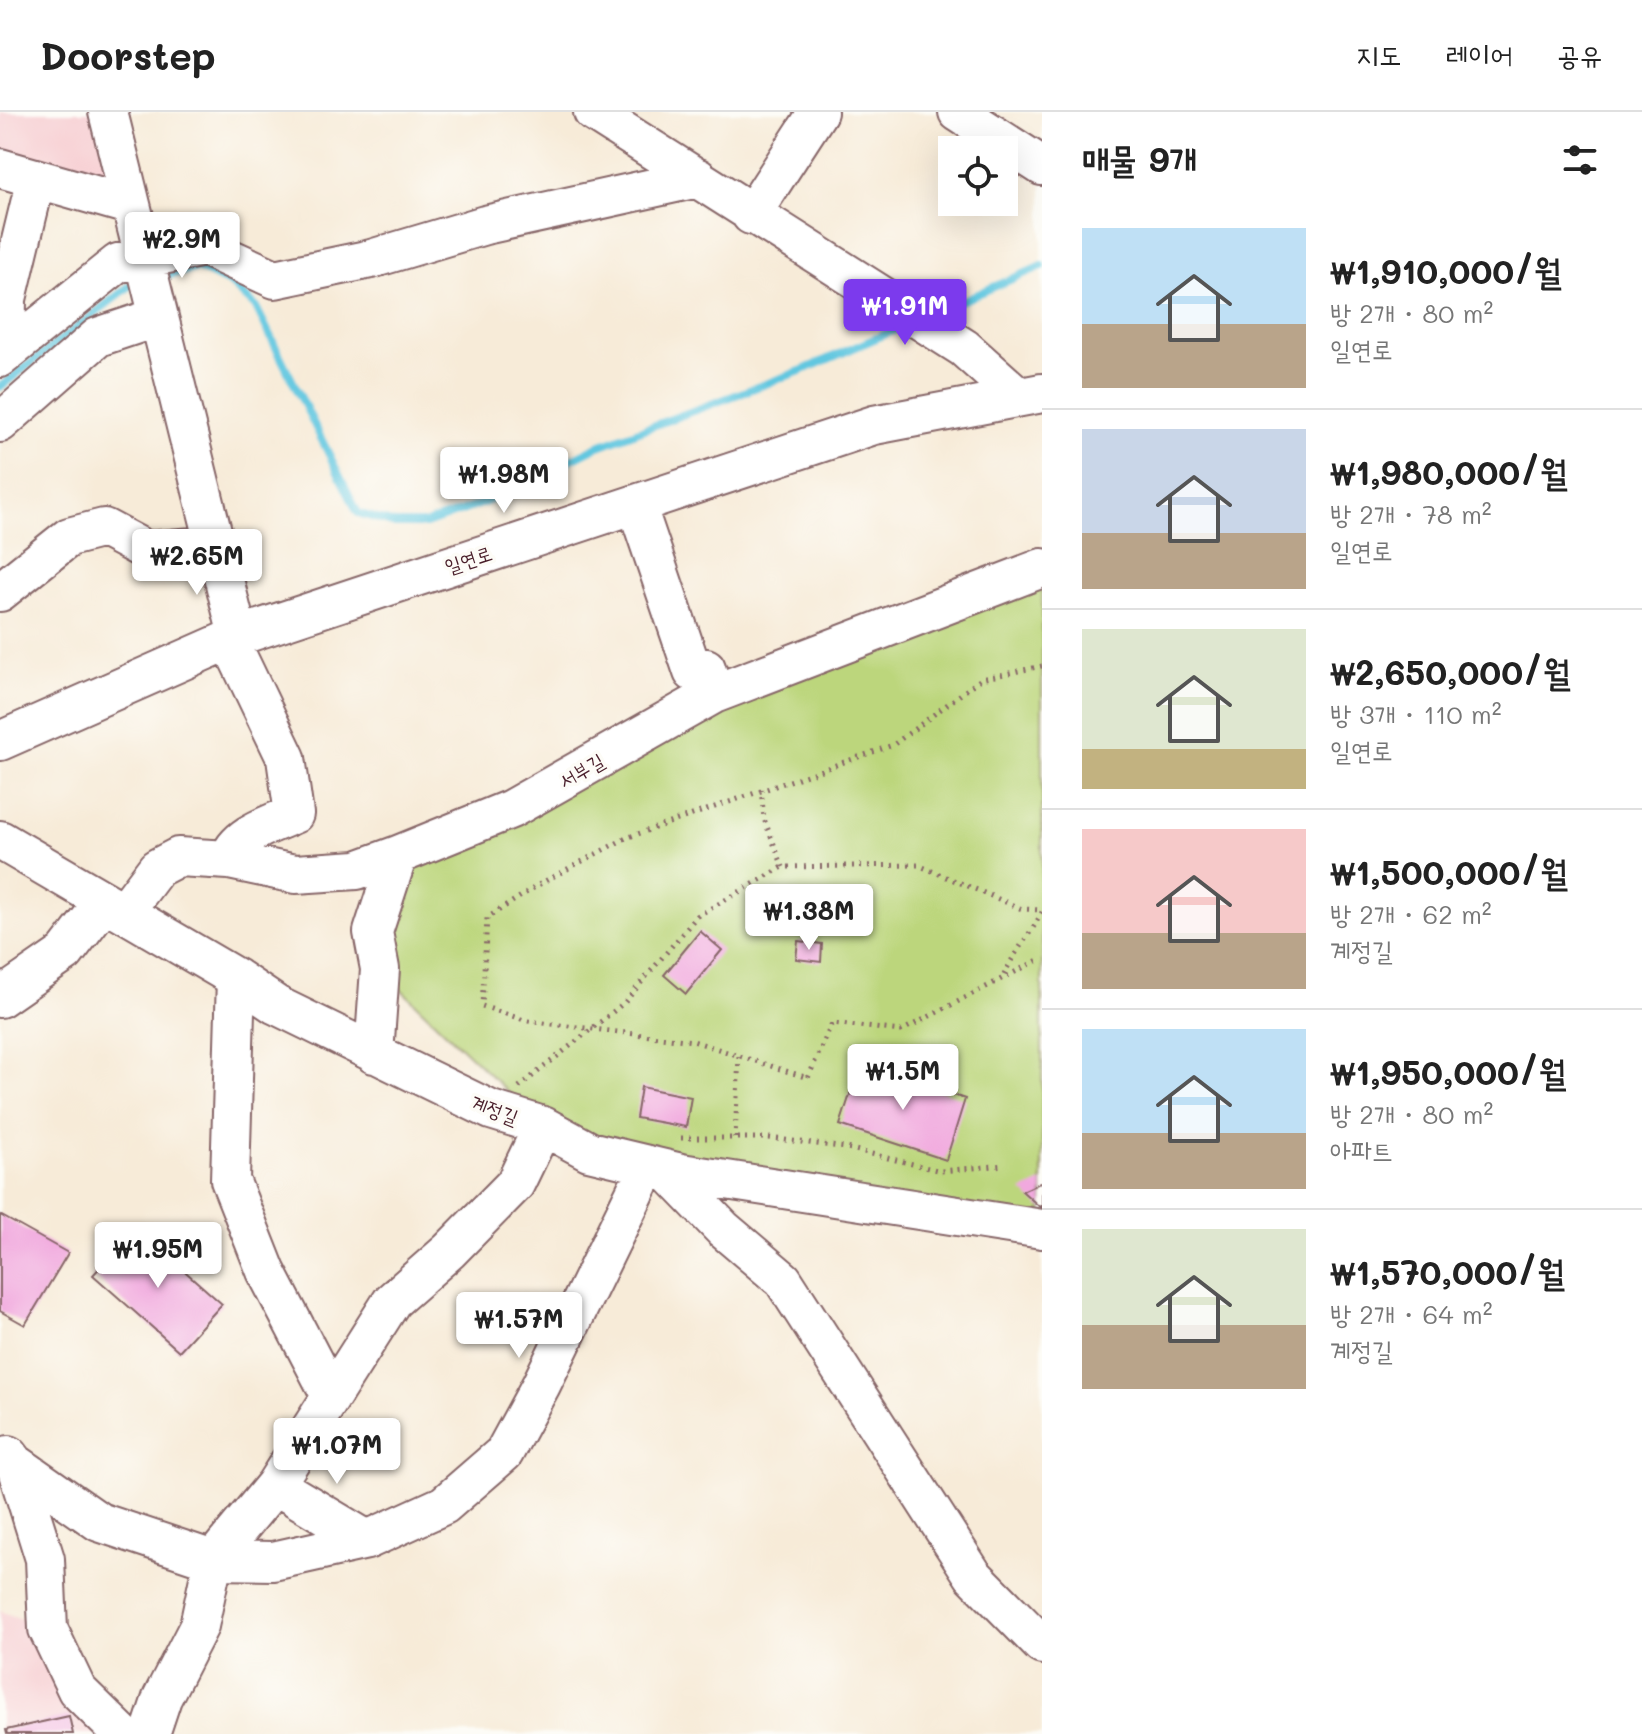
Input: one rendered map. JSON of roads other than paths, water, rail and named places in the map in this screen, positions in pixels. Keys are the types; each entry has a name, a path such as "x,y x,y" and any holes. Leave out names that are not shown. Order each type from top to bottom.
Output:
{"street":[{"path":"108,112 217,545 234,638 286,758 294,814 250,834 231,851 229,860"},
{"path":"593,112 964,348 1031,395"},
{"path":"751,215 818,112"},
{"path":"958,112 1042,166"},
{"path":"3,356 118,263 145,256 205,247 275,279 371,259 485,225 698,178"},
{"path":"3,356 16,179 129,205"},
{"path":"0,423 98,337 158,317"},
{"name":"일연로","path":"0,741 234,638 874,425 1031,395"},
{"path":"636,504 693,672 706,668 714,694"},
{"path":"0,592 69,537 104,528 147,551 217,545"},
{"name":"서부길","path":"0,998 65,953 157,868 178,857 229,860 295,874 357,870 511,809 714,694 1042,568"},
{"name":"계정길","path":"0,840 236,978 276,1005 491,1110 543,1126 589,1151 663,1158 1042,1229"},
{"path":"374,1054 380,969 373,932 398,855"},
{"path":"236,978 230,1180 266,1271 330,1394"},
{"path":"150,1734 162,1698 199,1626 213,1560 275,1485 330,1394 392,1301 449,1251 515,1184 543,1126"},
{"path":"7,1453 99,1522 213,1560 273,1561 367,1540 444,1505 504,1453 663,1158 723,1229 783,1280 973,1575 1042,1645"},
{"path":"7,1453 45,1559 48,1629 77,1690 122,1734"},
{"path":"275,1485 367,1540"}],"waterway":[{"path":"931,314 1042,266"},
{"path":"161,277 197,268 231,284 256,307 358,513 395,524 426,524 486,502 596,447 803,370 908,324"},
{"path":"0,387 131,285 140,283"}]}
